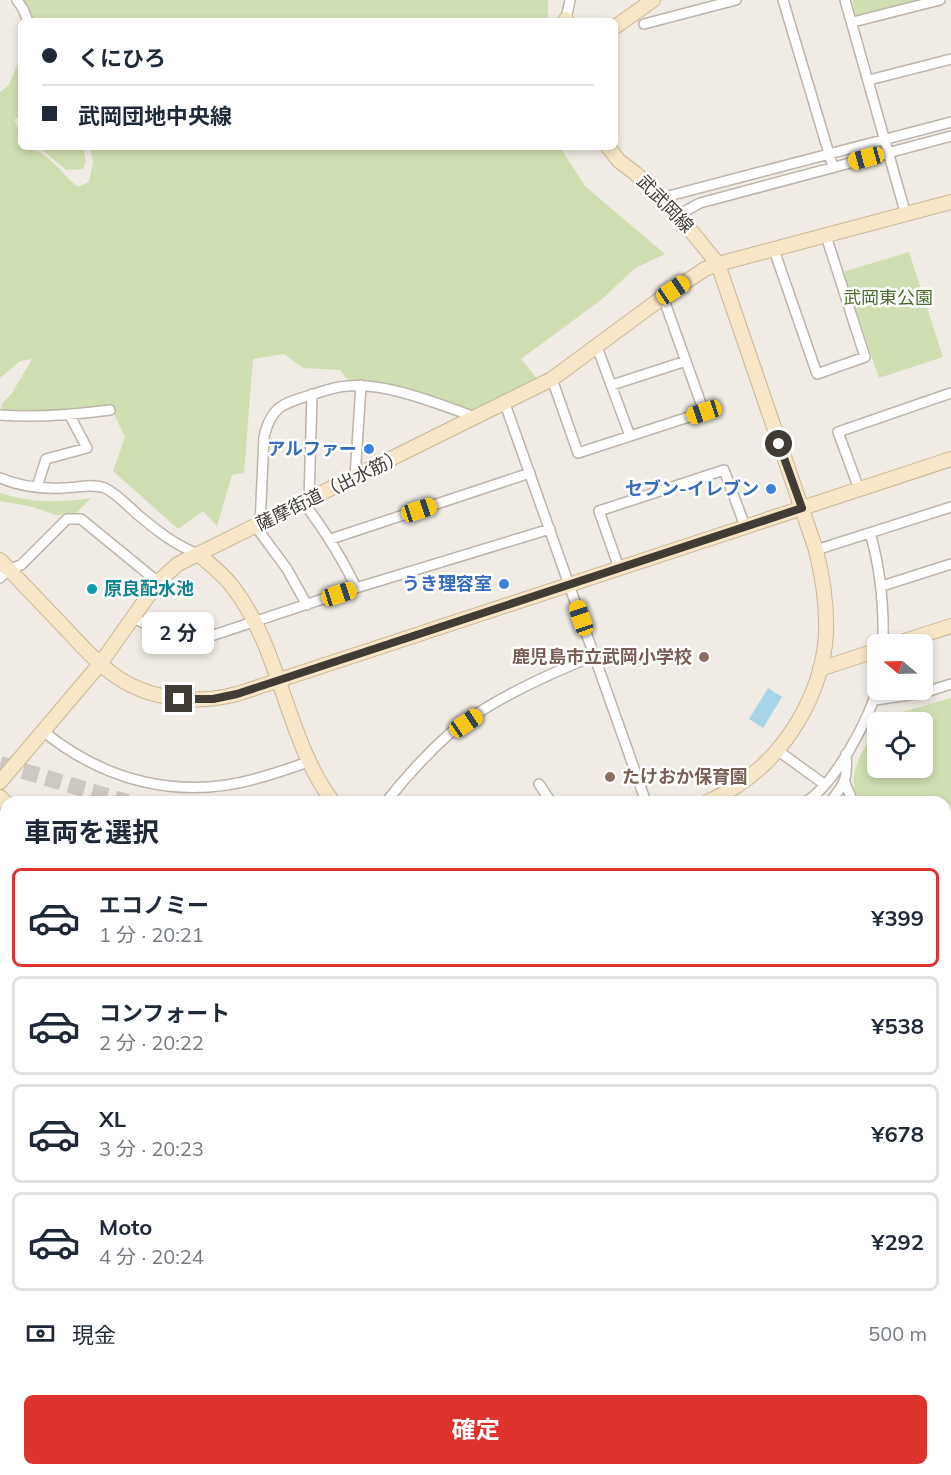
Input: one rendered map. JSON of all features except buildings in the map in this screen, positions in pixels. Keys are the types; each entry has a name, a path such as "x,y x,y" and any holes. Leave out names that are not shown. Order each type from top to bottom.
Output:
{"street":[{"path":"17,0 27,18"},
{"path":"566,18 570,0"},
{"path":"618,25 653,0"},
{"path":"644,24 736,0"},
{"path":"783,0 833,167"},
{"path":"846,0 906,214"},
{"path":"853,22 940,0"},
{"path":"869,80 951,59"},
{"path":"661,198 951,122"},
{"path":"678,215 700,203 951,136"},
{"path":"618,146 634,172"},
{"name":"武武岡線","path":"610,150 619,161 634,172 678,215 718,264"},
{"name":"薩摩街道（出水筋）","path":"0,782 100,664 158,582 178,564 552,379 702,271 718,264 951,202"},
{"path":"774,249 817,374 865,357 826,236"},
{"path":"718,264 816,550 824,580 826,612 826,636 820,669 804,710 777,750 736,787 719,796"},
{"path":"552,379 578,453 704,412 663,297"},
{"path":"597,347 630,436"},
{"path":"612,385 686,361"},
{"path":"355,477 362,386"},
{"path":"307,604 258,526 264,436 270,416 277,408 290,400 332,388 378,386 476,418"},
{"path":"859,489 838,432 951,393"},
{"path":"312,394 306,502 331,539 356,588"},
{"path":"505,404 644,796"},
{"path":"0,415 36,418 110,410"},
{"path":"37,487 46,459 87,447 70,416"},
{"path":"3,569 100,664 121,680 144,691 179,699 225,697 951,459"},
{"path":"619,568 599,511 724,470 745,526"},
{"path":"331,539 530,473"},
{"path":"0,478 37,487 103,488 120,498 156,530 181,548 198,554 230,583 255,622 279,679 308,762 328,796"},
{"path":"816,550 951,507"},
{"path":"3,569 21,565 67,519 81,519 158,582"},
{"path":"133,618 163,632 197,637 214,635 356,588 550,529"},
{"path":"870,533 882,586 883,634"},
{"path":"882,586 951,564"},
{"path":"926,634 951,626"},
{"path":"820,669 867,654"},
{"path":"391,796 450,734 522,689 594,656"},
{"path":"933,690 951,684"},
{"path":"814,796 846,754 864,725 875,700"},
{"path":"43,731 92,765 127,777 170,787 195,788 254,780 308,762"},
{"path":"777,750 824,784"},
{"path":"835,796 845,783 846,754"},
{"path":"845,783 850,796"},
{"path":"538,784 547,796"}],"green space":[{"path":"19,0 548,0 548,18 24,18 18,6"},
{"path":"852,0 925,0 856,16"},
{"path":"18,62 18,117 14,120 18,128 18,150 38,151 78,187 89,182 93,162 91,150 562,150 585,186 665,254 634,269 601,300 521,359 539,381 476,415 350,382 340,370 303,368 284,354 253,359 244,473 232,475 217,526 203,511 178,529 113,471 125,437 111,408 5,416 1,405 12,393 32,359 20,361 0,378 0,92 9,85"},
{"path":"43,150 84,150 86,161 83,169 66,170"},
{"name":"武岡東公園","path":"909,252 943,357 879,378 843,272"},
{"path":"0,493 23,499 45,501 91,498 75,514 56,515 29,506 0,501"},
{"path":"951,698 951,796 857,796 855,772 867,744 867,778 933,778 933,712 902,712"}],"water":[{"path":"768,688 782,697 763,728 749,719"}],"tunnel":[{"path":"0,764 107,796"}],"place":[{"name":"アルファー","path":"369,449"},
{"name":"セブン-イレブン","path":"771,489"},
{"name":"うき理容室","path":"504,584"},
{"name":"原良配水池","path":"92,589"},
{"name":"鹿児島市立武岡小学校","path":"704,657"},
{"name":"たけおか保育園","path":"610,777"}],"route":[{"path":"179,699 213,699 237,694 802,508 779,444"}]}
